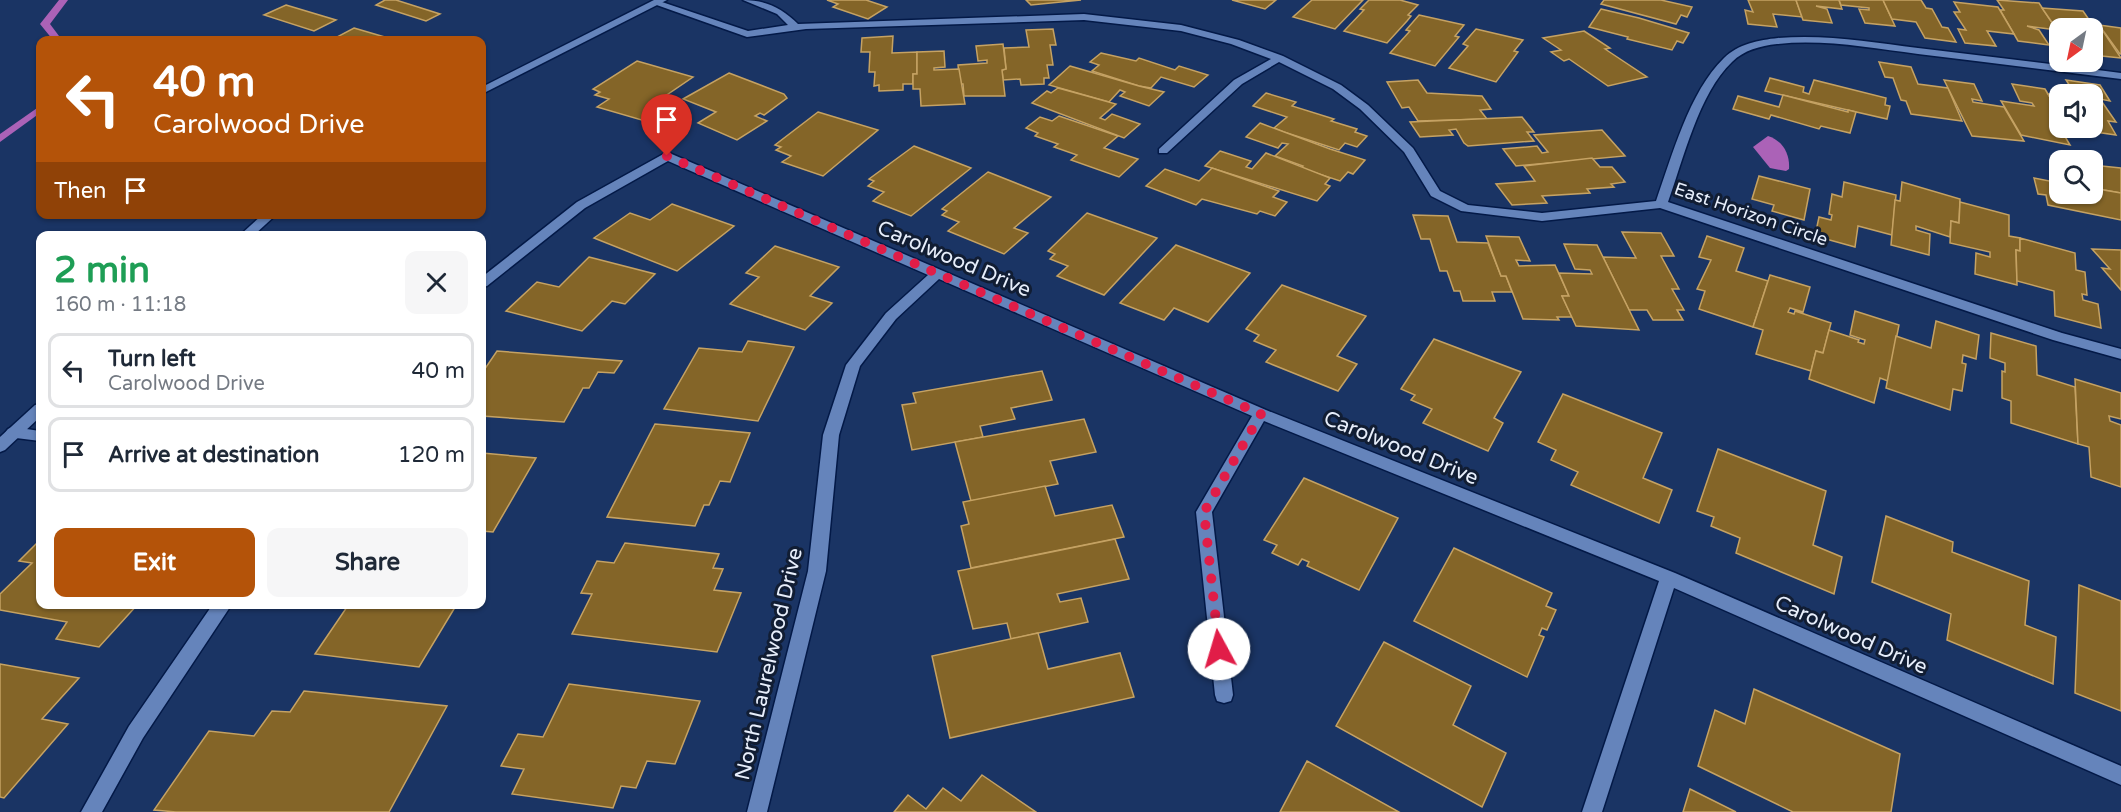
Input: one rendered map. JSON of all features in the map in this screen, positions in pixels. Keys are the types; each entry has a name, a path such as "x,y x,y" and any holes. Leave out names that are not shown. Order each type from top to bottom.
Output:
{"street":[{"path":"748,0 780,12 795,27"},
{"path":"486,89 659,1 747,34 795,27 1084,17 1181,28 1235,42 1279,58 1337,87 1364,107 1409,150 1435,193 1465,208 1542,217 1661,204"},
{"name":"East Horizon Circle","path":"2121,76 1837,41 1781,42 1742,50 1723,63 1709,87 1661,204 2058,337 2121,354"},
{"path":"1163,151 1238,82 1279,58"},
{"name":"Carolwood Drive","path":"486,280 581,205 667,156 1261,414 1669,578 2121,776"},
{"path":"251,231 265,219"},
{"name":"North Laurelwood Drive","path":"757,812 817,571 831,435 853,365 891,316 937,274"},
{"path":"0,446 7,431 36,412"},
{"path":"1224,695 1204,512 1261,414"},
{"path":"7,431 36,435"},
{"path":"1593,812 1669,578"},
{"path":"91,812 136,732 220,609"}],"shaded area":[{"path":"1768,136 1778,141 1787,153 1789,169 1786,171 1770,168 1753,147"}],"building":[{"path":"385,0 396,0 440,14 426,21 376,5"},
{"path":"827,0 866,0 887,7 868,19 833,7 838,4"},
{"path":"1026,0 1081,0 1031,5"},
{"path":"1232,0 1276,0 1265,9"},
{"path":"1312,0 1363,0 1335,29 1293,17"},
{"path":"1369,0 1400,0 1418,5 1387,43 1344,31 1364,10 1360,9"},
{"path":"1604,0 1661,0 1692,7 1687,17 1681,15 1676,24 1601,4"},
{"path":"1748,0 1796,0 1802,17 1773,14 1777,27 1748,24 1745,10 1753,12"},
{"path":"1796,0 1839,0 1842,9 1816,6 1827,9 1832,23 1803,20"},
{"path":"1839,0 1883,0 1895,26 1865,23 1859,9 1869,10 1869,8 1841,5"},
{"path":"1883,0 1921,0 1926,8 1932,9 1942,27 1948,28 1956,42 1925,38 1916,22 1892,19"},
{"path":"1997,0 2039,3 2049,18 2049,29 2027,26 2039,30 2049,45 2018,41 2000,10 2004,10"},
{"path":"1954,2 1998,7 2014,34 1987,31 1996,46 1965,43 1958,29 1966,30 1954,12 1960,12"},
{"path":"286,5 336,20 314,31 264,15"},
{"path":"2042,8 2083,11 2088,18 2049,18"},
{"path":"1601,9 1689,33 1683,43 1677,41 1672,50 1627,39 1628,37 1589,27"},
{"path":"1419,15 1464,25 1455,36 1459,37 1435,66 1390,53 1410,31 1406,30"},
{"path":"2103,26 2121,28 2120,54 2103,31"},
{"path":"354,28 381,36 339,36"},
{"path":"1053,29 1056,45 1050,45 1053,65 1047,65 1049,78 1044,78 1044,84 1021,85 1020,79 1003,80 1002,70 1006,69 1004,48 1029,47 1026,30"},
{"path":"1476,29 1523,40 1514,51 1518,52 1496,82 1449,68 1468,46 1463,44"},
{"path":"1584,31 1610,48 1605,49 1647,77 1608,86 1569,59 1564,61 1551,52 1561,50 1543,38"},
{"path":"2103,31 2121,58 2103,56"},
{"path":"893,36 892,53 917,52 917,74 913,74 913,84 903,84 903,90 879,91 879,85 874,86 875,72 869,72 870,52 861,52 862,38"},
{"path":"1003,44 1006,69 1002,70 1005,96 964,96 958,65 987,63 987,60 978,61 976,46"},
{"path":"944,51 945,67 934,68 934,70 959,69 965,104 921,106 920,89 913,89 913,74 917,74 917,52"},
{"path":"1101,53 1136,61 1139,58 1175,70 1179,66 1208,75 1194,87 1161,77 1151,88 1139,86 1092,71 1099,65 1090,62"},
{"path":"637,61 693,77 658,101 669,104 645,121 597,107 609,99 595,95 600,92 593,89"},
{"path":"1879,62 1911,67 1918,84 1948,88 1962,121 1911,114 1906,101 1901,100 1893,78 1885,77"},
{"path":"1070,66 1164,92 1149,106 1120,96 1125,92 1120,90 1109,102 1049,85"},
{"path":"729,73 784,94 787,98 764,115 760,113 755,116 767,121 737,140 698,123 716,112 683,99"},
{"path":"1770,78 1804,87 1803,92 1809,94 1814,80 1886,98 1885,105 1890,106 1887,119 1765,91"},
{"path":"1418,80 1427,93 1482,96 1491,109 1480,110 1487,119 1418,121 1409,107 1402,108 1387,82"},
{"path":"1944,80 1974,84 1982,101 1972,99 1973,102 2004,107 2024,141 1972,136"},
{"path":"2066,80 2093,84 2069,84"},
{"path":"2012,84 2045,89 2049,96 2049,138 2066,138 2070,145 2021,135 2001,101 2034,106 2032,103 2020,101"},
{"path":"1058,88 1116,104 1100,118 1105,120 1112,114 1140,124 1124,138 1032,103 1047,91 1051,93"},
{"path":"2103,90 2110,101 2103,100"},
{"path":"1266,93 1296,102 1292,106 1334,119 1331,121 1357,129 1355,132 1367,136 1357,147 1345,143 1339,150 1274,128 1287,117 1253,106"},
{"path":"1783,95 1848,112 1848,110 1856,112 1850,133 1821,126 1819,129 1771,115 1769,119 1733,109 1738,96 1779,107"},
{"path":"2103,103 2116,122 2108,121 2116,135 2103,133"},
{"path":"818,112 878,130 823,176 782,162 791,156 776,150 781,147 775,145"},
{"path":"1059,116 1118,136 1104,148 1138,159 1119,177 1071,160 1077,155 1054,147 1058,144 1035,136 1038,133 1026,128 1040,117 1052,121"},
{"path":"1522,117 1534,132 1527,132 1534,141 1468,146 1456,129 1449,130 1453,135 1420,137 1410,122"},
{"path":"1260,123 1365,160 1353,174 1348,172 1340,181 1301,168 1303,166 1275,156 1288,144 1282,143 1278,148 1246,137"},
{"path":"1602,130 1625,156 1516,166 1503,149 1537,146 1542,153 1548,152 1534,135"},
{"path":"914,146 971,168 911,216 873,201 884,192 868,186 874,181 869,179"},
{"path":"1220,151 1251,161 1246,167 1252,169 1266,153 1330,178 1325,184 1330,186 1317,201 1205,166"},
{"path":"1592,158 1600,167 1612,167 1625,182 1611,184 1614,187 1587,189 1590,193 1542,196 1547,203 1512,205 1496,184 1535,181 1524,166"},
{"path":"2103,166 2121,168 2121,193 2103,190"},
{"path":"1212,168 1279,191 1273,197 1287,202 1275,216 1260,211 1257,214 1202,199 1196,205 1146,186 1165,169 1199,181"},
{"path":"988,172 1051,197 1014,228 1028,233 1004,254 948,231 959,222 942,215 947,211 942,209"},
{"path":"1759,176 1810,189 1804,220 1772,211 1774,205 1752,199"},
{"path":"2034,178 2049,181 2049,204 2103,204 2103,190 2121,193 2121,220 2048,205 2046,195 2038,194"},
{"path":"1844,182 1896,195 1892,235 1858,226 1855,247 1815,236 1819,217 1831,220 1832,215 1829,214 1832,194 1842,197"},
{"path":"1902,182 1960,199 1959,223 1951,221 1950,237 1916,226 1916,230 1930,234 1929,255 1891,245 1895,200 1900,201"},
{"path":"1960,202 2009,215 2009,236 2020,238 2020,251 2016,250 2017,285 1975,274 1976,253 1990,257 1990,252 1950,243 1951,221 1959,223"},
{"path":"672,204 734,226 677,271 594,238 630,213 650,220"},
{"path":"1087,213 1157,238 1104,295 1057,276 1068,266 1050,259 1055,254 1048,251"},
{"path":"1413,215 1448,216 1457,242 1488,243 1501,276 1506,276 1512,292 1492,292 1495,301 1463,301 1460,291 1454,291 1447,271 1440,271 1430,239 1421,239"},
{"path":"1622,232 1661,233 1674,256 1661,256 1679,289 1672,289 1684,310 1677,310 1683,320 1653,320 1647,310 1629,310 1603,257 1636,258"},
{"path":"1486,236 1519,237 1530,261 1516,260 1519,266 1555,265 1569,296 1562,296 1572,317 1557,317 1559,320 1523,319 1506,276 1501,276"},
{"path":"1707,236 1744,248 1736,271 1768,281 1753,327 1699,309 1705,291 1697,289 1711,260 1699,257"},
{"path":"2020,238 2075,253 2076,270 2085,272 2087,295 2082,294 2083,300 2098,304 2101,328 2055,316 2054,291 2017,281 2016,250 2020,251"},
{"path":"1564,244 1597,245 1639,330 1576,326 1562,296 1569,296 1559,273 1592,274 1590,270 1575,269"},
{"path":"1176,245 1250,273 1208,322 1174,308 1164,320 1120,303"},
{"path":"775,246 839,267 810,296 832,303 805,330 730,304 759,277 746,273"},
{"path":"2092,249 2121,250 2121,290 2102,268 2110,269"},
{"path":"589,257 655,274 625,304 612,301 582,331 506,311 537,282 559,287"},
{"path":"1770,275 1810,287 1803,312 1790,308 1788,312 1794,314 1795,311 1831,323 1823,353 1816,351 1811,371 1756,354 1763,330 1753,327"},
{"path":"1282,285 1366,316 1337,356 1357,364 1338,391 1266,362 1276,350 1254,341 1259,335 1246,329"},
{"path":"1855,311 1899,325 1888,381 1880,378 1874,403 1809,379 1816,351 1823,353 1829,330 1859,340 1858,342 1864,344 1865,340 1850,335"},
{"path":"1936,321 1979,335 1976,359 1963,355 1962,363 1966,364 1962,391 1953,389 1950,410 1886,388 1896,336 1931,348"},
{"path":"1991,333 2036,346 2037,375 2075,387 2078,444 2011,423 2011,401 2002,398 2002,371 2005,372 2005,363 1990,358"},
{"path":"1434,339 1521,372 1494,418 1503,423 1488,451 1423,423 1432,409 1411,400 1415,395 1401,389"},
{"path":"748,341 794,347 758,421 664,409 699,348 742,352"},
{"path":"497,351 622,361 614,373 598,372 589,388 583,388 564,422 486,416 486,367"},
{"path":"1042,371 1052,400 1011,408 1015,419 980,426 983,437 912,450 902,405 916,403 913,393"},
{"path":"2075,379 2121,393 2121,419 2109,416 2110,421 2121,425 2121,487 2091,477 2089,447 2078,444"},
{"path":"1563,394 1662,433 1643,478 1672,490 1659,523 1571,485 1578,472 1551,460 1556,450 1538,442"},
{"path":"1084,419 1096,452 1050,461 1058,484 971,501 955,442"},
{"path":"655,424 750,433 730,482 720,481 709,505 704,505 695,526 607,517"},
{"path":"1718,449 1826,491 1813,545 1842,557 1834,594 1736,553 1740,538 1711,526 1714,517 1697,511"},
{"path":"486,453 536,458 493,532 486,531"},
{"path":"1304,478 1398,518 1359,590 1307,566 1309,562 1302,559 1298,565 1272,553 1277,545 1264,540"},
{"path":"1045,486 1055,516 1112,505 1124,537 971,568 961,526 969,524 963,502"},
{"path":"1886,516 1953,542 1952,552 2029,581 2025,625 2056,637 2053,684 1947,640 1951,614 1872,582"},
{"path":"1115,539 1129,579 1057,594 1060,602 1081,598 1088,622 1011,639 1007,623 973,629 958,571"},
{"path":"625,543 719,554 713,568 723,569 714,590 741,593 717,652 572,634 592,594 581,593 597,561 614,563"},
{"path":"36,544 36,609 133,609 99,647 56,639 67,622 0,610 0,594 32,563 19,561"},
{"path":"1454,548 1552,593 1546,606 1556,610 1547,630 1542,628 1539,635 1544,637 1527,677 1414,621"},
{"path":"2079,585 2121,601 2121,711 2075,693"},
{"path":"346,609 454,609 419,667 315,654"},
{"path":"1038,633 1048,669 1120,653 1134,697 950,738 932,656"},
{"path":"1384,642 1471,686 1453,725 1506,753 1482,807 1336,726"},
{"path":"0,664 79,678 42,719 68,724 4,798 0,797"},
{"path":"569,684 700,701 675,764 647,761 636,788 621,786 613,808 512,794 524,769 501,766 518,734 543,737"},
{"path":"1754,689 1900,754 1891,812 1793,812 1698,766 1715,710 1745,724"},
{"path":"304,691 447,706 389,812 176,812 154,810 209,731 254,736 272,711 290,712"},
{"path":"1307,761 1399,812 1280,812"},
{"path":"982,775 1036,812 894,812 908,795 926,809 943,788 961,801"},
{"path":"1690,789 1736,812 1683,812"}],"waterway":[{"path":"54,36 45,24 64,0"},
{"path":"0,139 36,112"}],"route":[{"path":"667,156 1261,414 1204,512 1219,649"}]}
